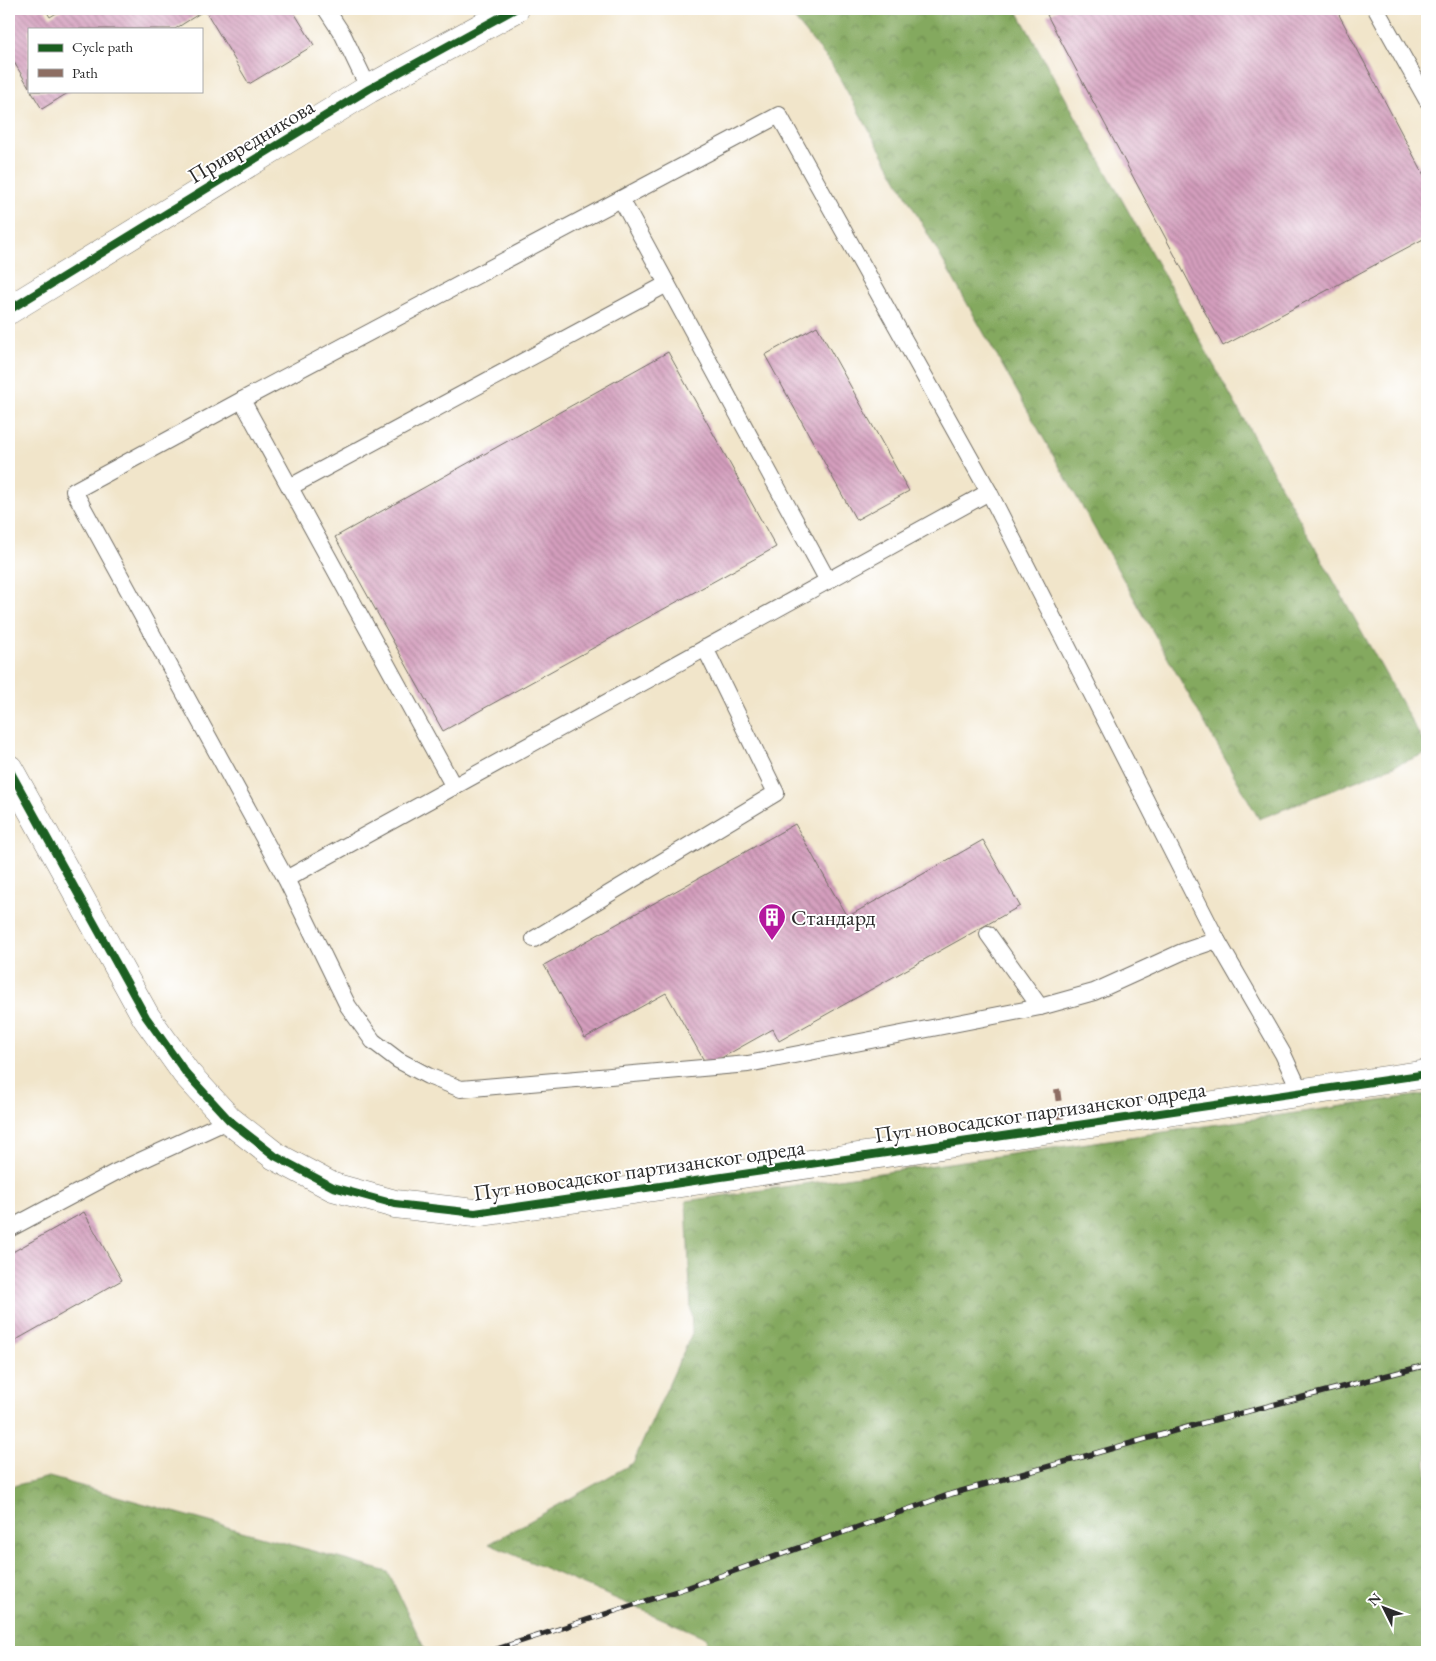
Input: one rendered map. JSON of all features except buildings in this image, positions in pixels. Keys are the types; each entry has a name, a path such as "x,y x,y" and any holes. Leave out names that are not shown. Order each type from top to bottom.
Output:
{"street":[{"name":"Привредникова","path":"9,310 370,89 514,9"},
{"name":"Пут новосадског партизанског одреда","path":"9,769 146,1017 186,1073 229,1120 275,1156 333,1187 395,1204 475,1213 1300,1091 1427,1074"}],"lane":[{"path":"326,9 343,35 370,89"},
{"path":"1376,9 1427,100"},
{"path":"1216,940 1182,952 1094,992 1040,1007 748,1064 461,1089 398,1060 373,1041 348,1006 286,879 74,491 779,115 989,492 1216,940 1283,1054 1300,1091"},
{"path":"621,199 828,581"},
{"path":"290,487 667,284"},
{"path":"242,400 454,786"},
{"path":"286,879 989,492"},
{"path":"534,938 776,793 705,648"},
{"path":"988,934 1040,1007"},
{"path":"9,1229 114,1173 229,1120"}],"green space":[{"path":"786,9 1016,9 1427,749 1427,753 1259,819 831,63"},
{"path":"1427,1094 1427,1652 705,1652 707,1638 489,1544 633,1463 692,1333 686,1201"},
{"path":"49,1477 388,1572 426,1652 9,1652 9,1487"}],"railway":[{"path":"488,1652 689,1587 951,1494 1195,1425 1427,1365"}],"marked path":[{"path":"1057,1089 1062,1126"}],"cycle path":[{"path":"9,310 369,89 515,9"},
{"path":"9,769 146,1017 186,1073 229,1120 275,1156 333,1187 395,1204 475,1213 1427,1074"}],"place":[{"name":"Стандард","path":"772,941"}]}
